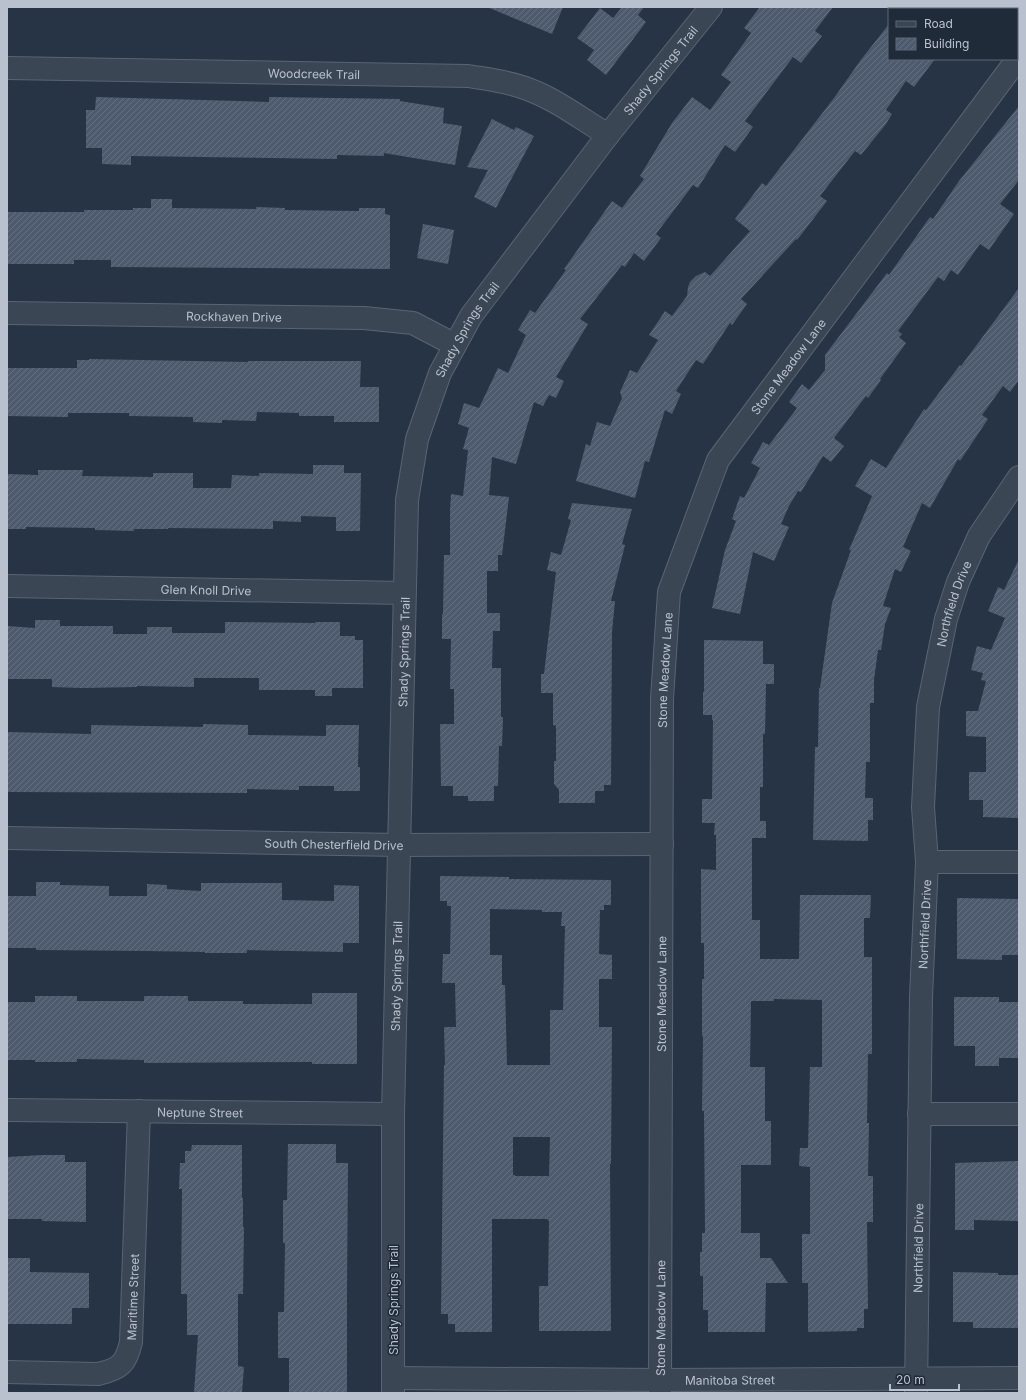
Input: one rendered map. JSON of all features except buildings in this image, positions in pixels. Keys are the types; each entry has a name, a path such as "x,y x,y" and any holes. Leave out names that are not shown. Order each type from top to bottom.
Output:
{"street":[{"name":"Shady Springs Trail","path":"393,1385 393,1114 404,593 407,500 417,439 440,373 470,316 608,135 711,7"},
{"name":"Stone Meadow Lane","path":"660,1386 662,699 669,592 718,460 1017,60"},
{"name":"Woodcreek Trail","path":"7,68 468,76 498,80 523,87 554,102 608,135"},
{"name":"Rockhaven Drive","path":"7,313 364,318 413,323 455,345"},
{"name":"Northfield Drive","path":"916,1386 921,997 927,862 923,807 928,707 946,619 958,582 979,536 1019,476"},
{"name":"Glen Knoll Drive","path":"7,586 404,593"},
{"name":"South Chesterfield Drive","path":"7,838 399,845 662,844"},
{"path":"927,862 1019,862"},
{"name":"Neptune Street","path":"7,1110 393,1114"},
{"name":"Maritime Street","path":"7,1372 98,1374 111,1371 121,1365 128,1355 131,1342 139,1111"},
{"path":"919,1114 1019,1114"},
{"name":"Manitoba Street","path":"393,1385 916,1386 1019,1378"}]}
